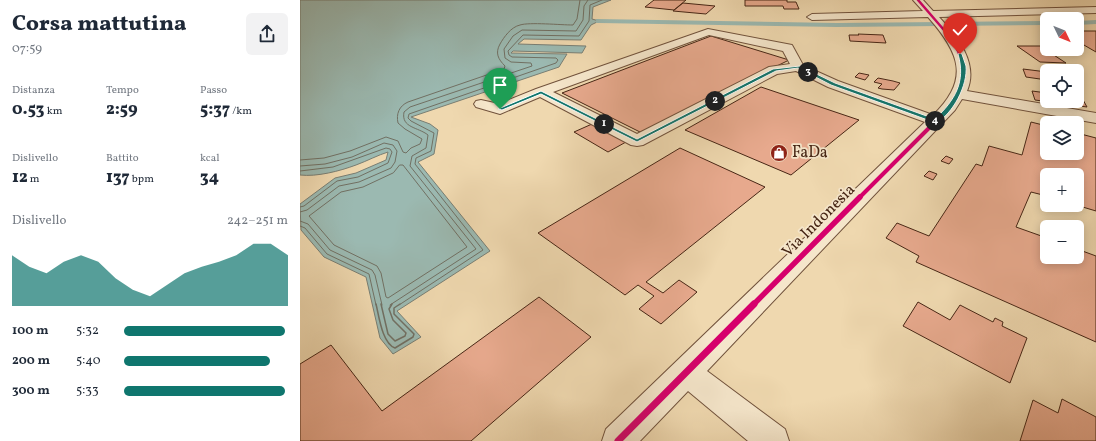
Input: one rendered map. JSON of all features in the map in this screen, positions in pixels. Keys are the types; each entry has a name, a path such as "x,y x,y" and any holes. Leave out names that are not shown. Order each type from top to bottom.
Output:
{"street":[{"name":"Via Indonesia","path":"618,441 950,107 958,94 962,83 964,66 956,45 918,0"},
{"path":"1090,9 1062,3 1096,4"},
{"path":"812,16 936,21 1090,9"},
{"path":"481,104 500,109 541,92 708,32 788,48 798,67"},
{"path":"541,92 637,141 774,70 798,67 833,84 936,121"},
{"path":"958,94 1096,118"},
{"path":"687,372 773,441"}],"water":[{"path":"300,0 611,0 593,7 592,19 599,21 591,25 581,40 524,39 518,44 586,46 582,53 513,51 511,53 567,54 559,67 411,117 430,124 438,130 434,154 418,162 490,251 397,311 421,337 393,354 380,338 366,277 324,257 301,230 300,204 335,178 356,173 386,160 388,152 356,165 336,171 314,175 300,175"}],"building":[{"path":"654,0 686,0 674,10 645,7"},
{"path":"745,0 787,0 787,2 796,2 799,9 784,9 783,6 745,6"},
{"path":"683,3 715,6 706,14 673,11"},
{"path":"1084,31 1096,31 1096,52 1084,45"},
{"path":"858,34 883,35 886,43 850,41 849,35 859,35"},
{"path":"711,36 789,60 642,133 562,93"},
{"path":"1017,46 1040,46 1040,56 1055,56 1066,63 1040,62"},
{"path":"1023,69 1040,71 1040,79 1026,77"},
{"path":"859,73 869,75 865,80 855,77"},
{"path":"878,78 900,83 894,90 882,89 878,88 882,84 874,82"},
{"name":"FaDa","path":"761,87 859,120 791,175 685,130"},
{"path":"1032,91 1040,92 1040,101 1035,100"},
{"path":"1031,122 1040,124 1040,160 1084,160 1084,135 1096,138 1096,211 1084,207 1084,168 1040,168 1040,194 1031,192 1016,227 1040,236 1040,264 1084,264 1084,252 1096,256 1096,342 916,262 919,256 886,238 897,223 929,236 976,164 982,166 989,146 1022,155"},
{"path":"592,124 626,142 608,152 574,132"},
{"path":"680,148 765,187 646,282 663,293 679,280 697,292 661,324 639,309 654,296 638,285 625,295 538,233"},
{"path":"946,156 953,159 949,164 941,161"},
{"path":"929,171 937,174 933,180 924,176"},
{"path":"539,297 591,337 471,441 300,441 300,364 331,345 382,411"},
{"path":"918,302 950,320 960,305 993,322 995,318 1003,322 1002,326 1027,338 1010,383 903,326"},
{"path":"1062,399 1096,417 1096,441 1020,441 1033,400 1058,413"}],"waterway":[{"path":"599,21 837,25 1040,23"},
{"path":"1084,23 1096,22"}],"cycle path":[{"path":"618,441 950,107 963,82 964,70 961,58 950,37 918,0"}],"place":[{"name":"FaDa","path":"779,153"}],"route":[{"path":"500,109 541,92 637,141 774,70 798,67 833,84 936,121 950,107 958,94 962,83 964,66 960,54"}]}
